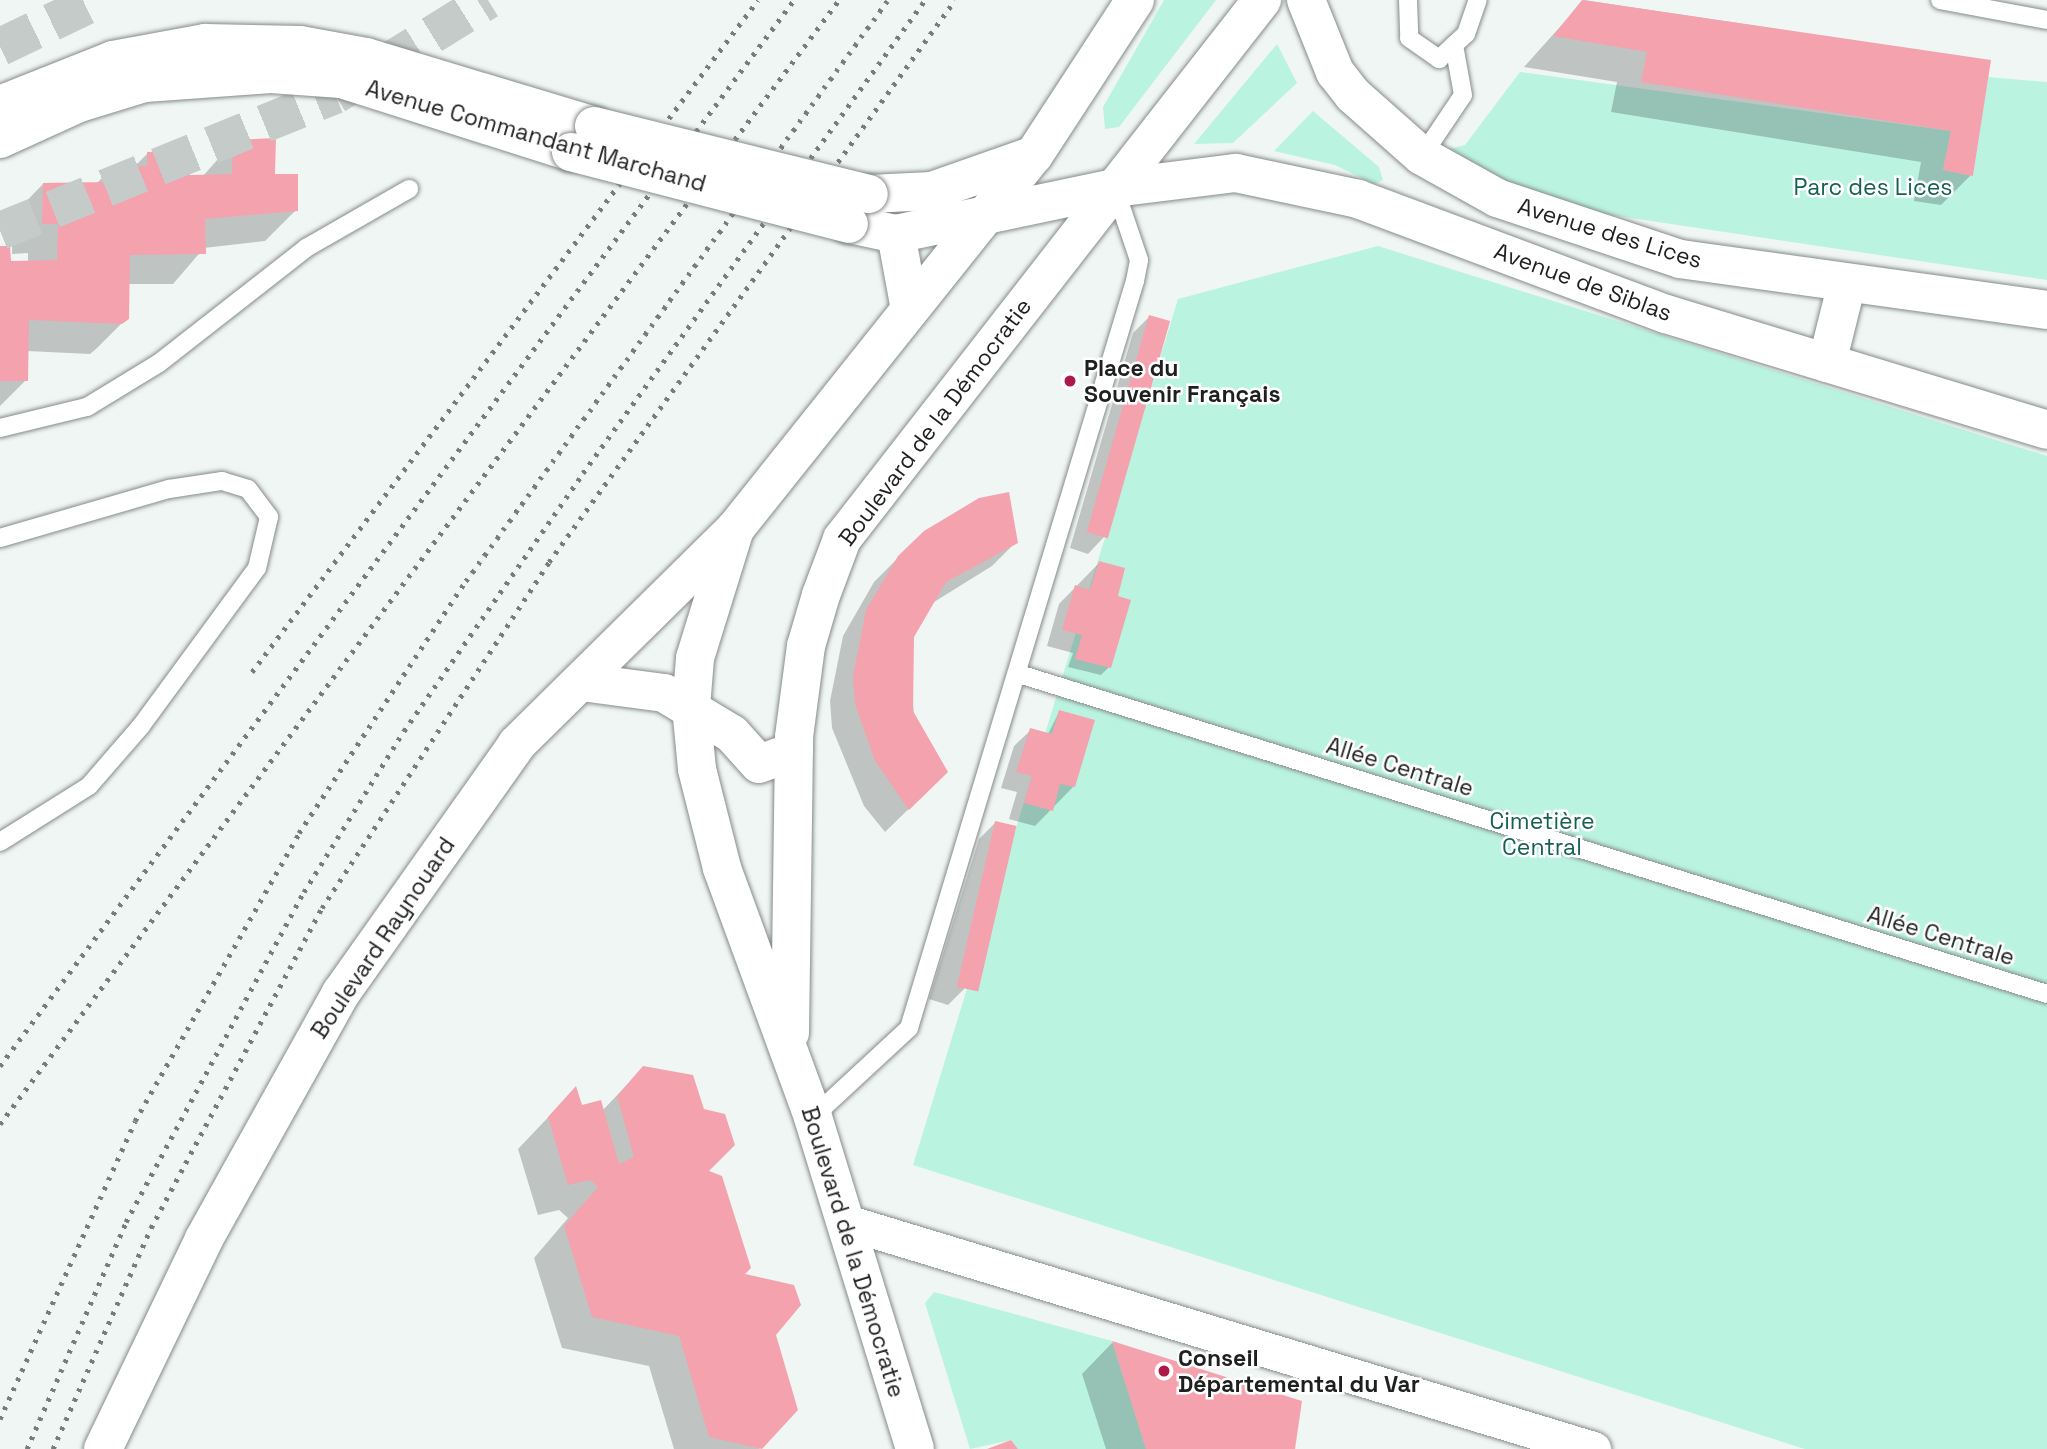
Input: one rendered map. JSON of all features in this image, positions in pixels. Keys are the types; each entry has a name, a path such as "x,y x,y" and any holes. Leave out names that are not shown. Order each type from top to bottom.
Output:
{"main road":[{"name":"Boulevard de la Démocratie","path":"915,1449 813,1117 722,867 697,769 691,707 695,659 735,529 909,304 1034,155 1135,0"},
{"name":"Boulevard de la Démocratie","path":"790,1056 794,751 806,646 842,539 1262,0"},
{"name":"Avenue des Lices","path":"1306,0 1335,72 1434,143 1497,198 1656,252 1847,283 2047,310"},
{"name":"Avenue Commandant Marchand","path":"0,105 113,60 205,43 300,45 377,60 583,139"},
{"name":"Avenue Commandant Marchand","path":"0,139 79,103 145,83 271,74 341,79 859,209 896,234 1115,188"},
{"path":"859,209 932,191 1034,155"},
{"name":"Avenue de Siblas","path":"1115,188 1236,173 1358,198 1666,314 2047,430"},
{"path":"896,234 909,304"},
{"path":"1827,363 1847,283"},
{"name":"Boulevard Raynouard","path":"103,1449 204,1238 341,993 517,744 735,529"},
{"path":"581,682 664,693 732,734 760,764 794,751"}],"street":[{"path":"846,1222 1593,1449"}],"lane":[{"path":"1408,0 1409,38 1439,59 1466,34 1478,0"},
{"path":"1940,0 2047,20"},
{"path":"1434,143 1463,95 1454,45"},
{"path":"813,1117 909,1028 1019,674 1139,260 1115,188"},
{"path":"0,428 87,407 159,363 306,248 409,189"},
{"path":"0,538 169,489 222,481 248,489 269,517 257,568 141,726 89,786 0,842"},
{"name":"Allée Centrale","path":"1019,674 2047,994"}],"green space":[{"path":"1164,0 1216,0 1119,127 1105,129 1103,107"},
{"path":"1277,44 1297,83 1233,143 1194,144"},
{"name":"Parc des Lices","path":"1520,72 1951,131 1943,170 1973,176 1988,77 2047,82 2047,280 1497,198 1422,156 1465,145"},
{"path":"1313,111 1379,167 1383,180 1374,184 1335,165 1274,151"},
{"name":"Cimetière Central","path":"1378,246 2047,456 2047,1449 1805,1449 913,1165 1178,299"},
{"path":"934,1292 1112,1341 1146,1449 1018,1449 1011,1440 970,1449 925,1303"}],"building":[{"path":"1582,0 1991,60 1973,176 1943,170 1951,131 1641,82 1647,52 1553,36"},
{"path":"276,138 275,174 298,174 298,211 205,219 206,254 130,255 129,319 122,324 29,320 28,381 0,381 0,246 10,246 11,261 57,260 58,224 42,224 43,183 109,182 110,167 147,166 147,152 190,150 190,175 232,174 233,140"},
{"path":"1149,315 1170,321 1108,538 1087,532"},
{"path":"1009,492 1018,543 946,582 914,637 913,711 948,772 909,810 875,761 855,704 853,676 866,610 898,556 924,531 979,498"},
{"path":"1099,561 1125,568 1118,596 1131,600 1111,668 1075,659 1082,635 1062,630 1075,585 1090,590"},
{"path":"1059,710 1095,720 1075,787 1060,784 1053,811 1024,803 1032,776 1016,772 1030,728 1052,734"},
{"path":"995,821 1016,826 978,992 957,987"},
{"path":"643,1066 693,1075 704,1109 725,1114 735,1145 709,1171 722,1176 751,1268 745,1274 794,1285 801,1305 776,1335 798,1410 762,1449 709,1437 679,1336 592,1317 564,1226 598,1187 590,1180 568,1185 548,1117 576,1086 582,1105 601,1100 619,1164 634,1157 617,1096"},
{"name":"Conseil Départemental du Var","path":"1112,1341 1302,1401 1295,1449 1146,1449"},
{"path":"1011,1440 1018,1449 987,1449"}],"tunnel":[{"path":"0,47 98,0"},
{"path":"0,231 335,95 488,0"}],"railway":[{"path":"252,672 758,0"},
{"path":"0,1066 794,0"},
{"path":"0,1124 839,0"},
{"path":"0,1419 135,1121 299,833 466,581 888,0"},
{"path":"27,1449 126,1222 304,892 404,731 583,473 925,0"},
{"path":"53,1449 151,1228 322,908 549,562 955,0"}],"place":[{"name":"Place du Souvenir Français","path":"1070,381"},
{"name":"Conseil Départemental du Var","path":"1164,1371"}]}
